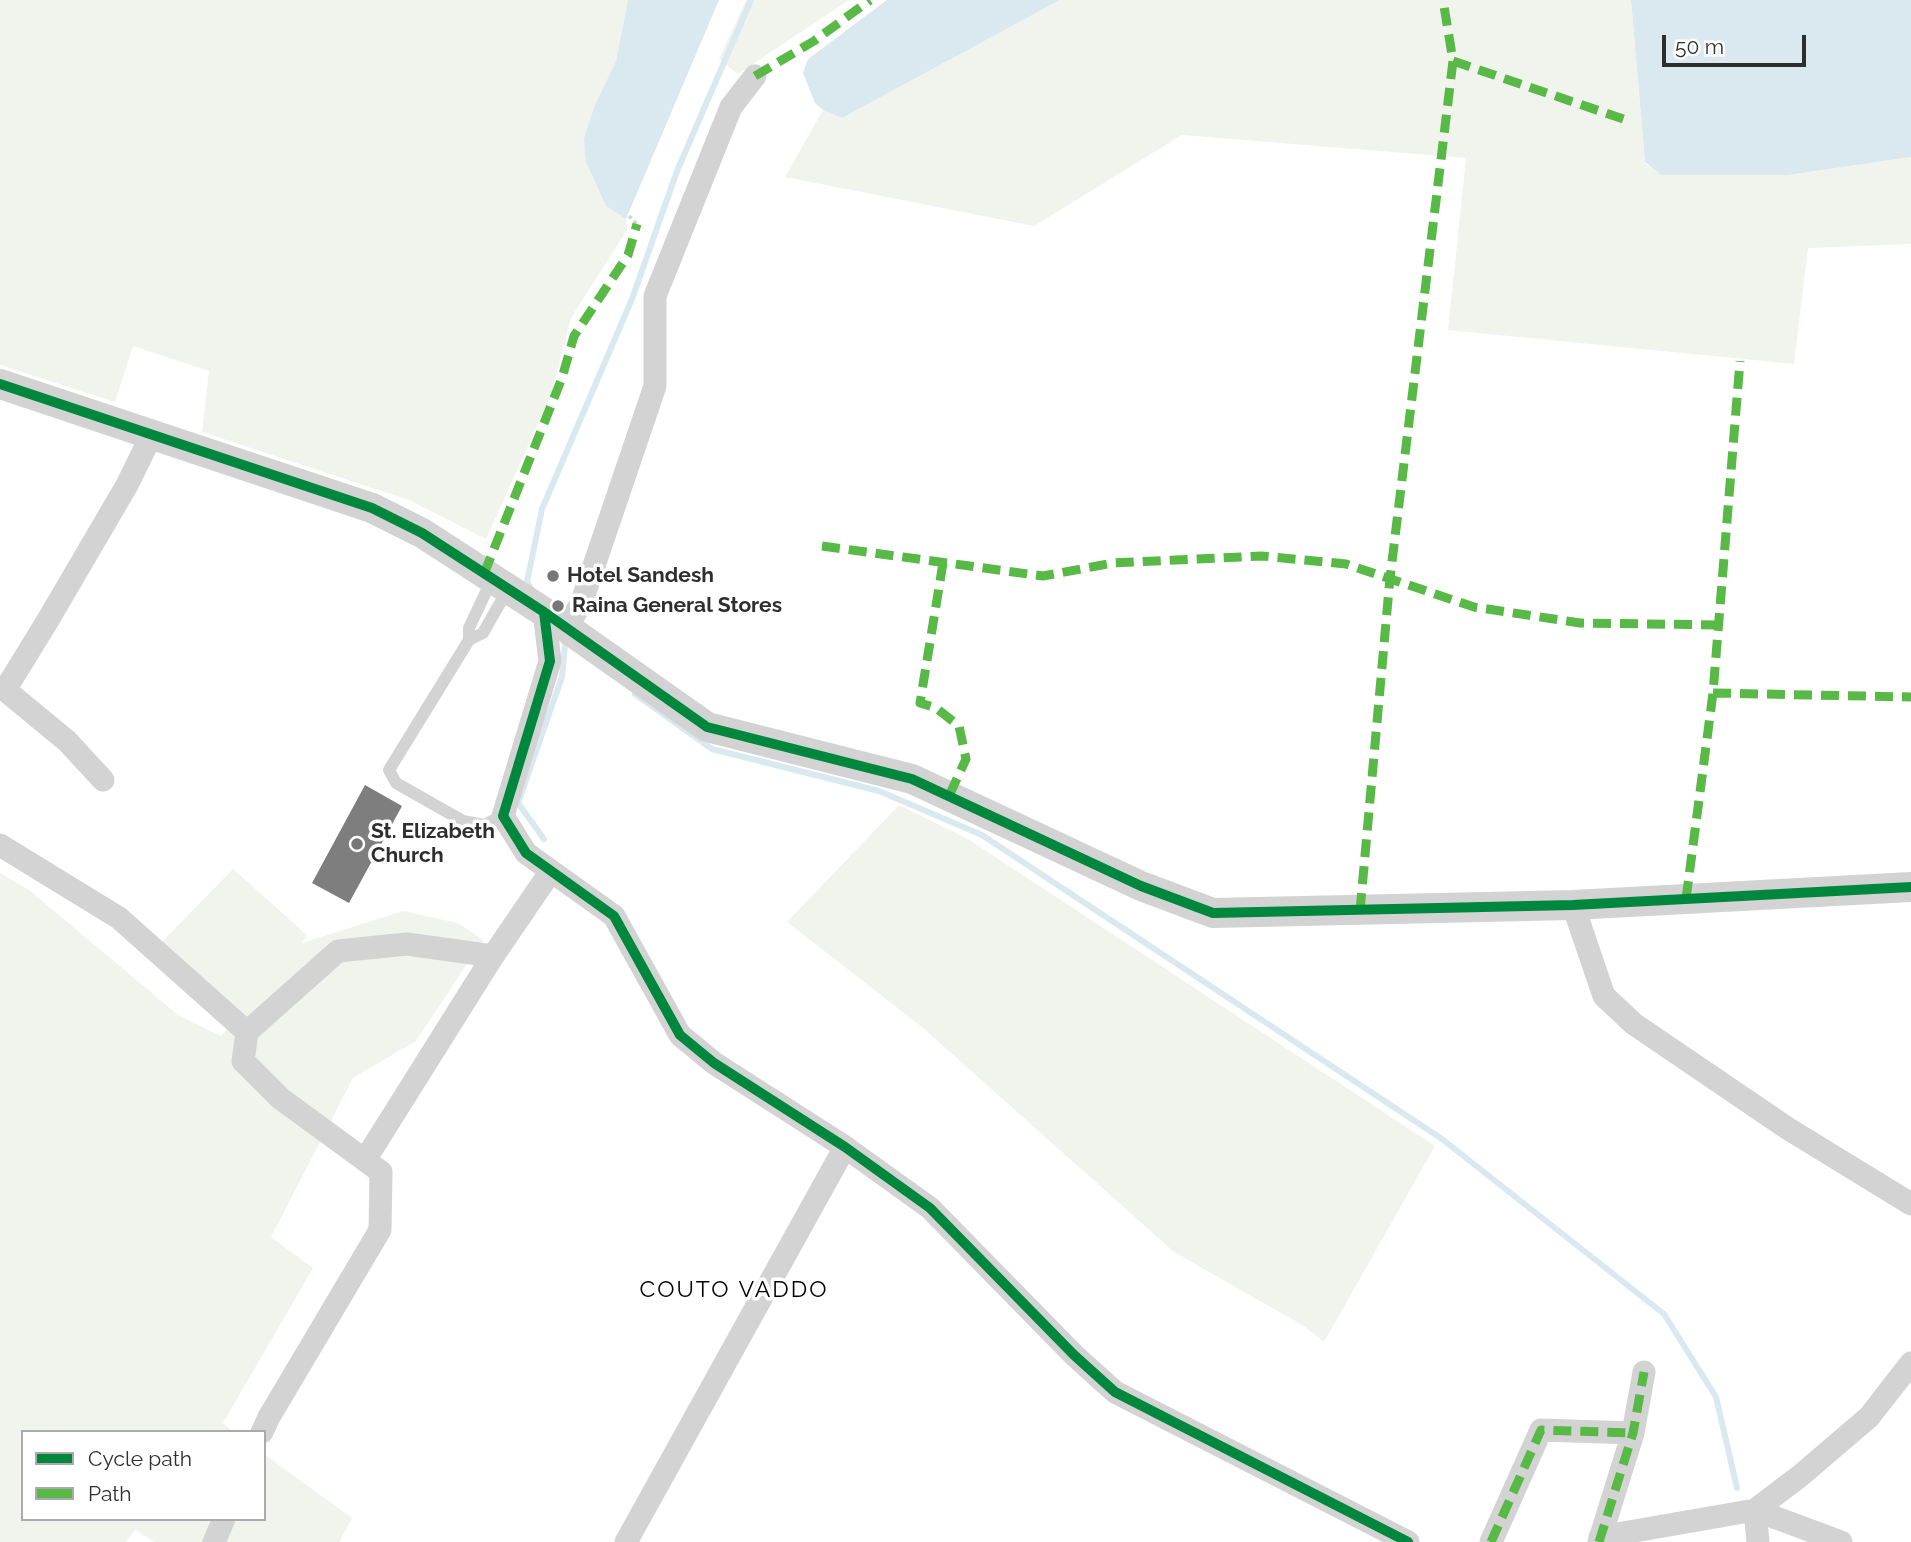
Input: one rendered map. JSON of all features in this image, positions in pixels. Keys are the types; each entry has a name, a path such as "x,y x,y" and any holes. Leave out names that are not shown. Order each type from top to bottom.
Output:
{"street":[{"path":"554,621 581,604 655,386 655,296 731,107 755,76"},
{"path":"0,384 372,508 422,533 707,727 912,779 1141,886 1213,913 1573,905 1911,887"},
{"path":"103,780 67,741 3,688 127,485 152,434"},
{"path":"554,621 550,661 503,816 526,853 614,915 680,1035 714,1063 845,1147 930,1208 1074,1355 1115,1392 1408,1542"},
{"path":"0,845 119,918 247,1032"},
{"path":"365,1160 493,956 551,871"},
{"path":"1573,905 1604,996 1634,1024 1787,1128 1911,1203"},
{"path":"263,1430 380,1230 381,1172 280,1098 243,1061 247,1032 338,951 407,944 493,956"},
{"path":"626,1542 845,1147"},
{"path":"1644,1371 1633,1433 1599,1540 1755,1510 1800,1476 1869,1417 1911,1363"},
{"path":"1491,1542 1541,1430 1633,1433"},
{"path":"1755,1510 1758,1542"},
{"path":"1755,1510 1841,1542"},
{"path":"214,1542 223,1521"}],"lane":[{"path":"469,640 469,628 500,584"},
{"path":"500,584 483,633 469,640 388,770 396,783 463,821 484,824 503,816"}],"path":[{"path":"629,216 636,224"}],"shaded area":[{"path":"0,0 628,0 616,61 595,105 586,162 606,206 626,219 627,230 571,318 551,395 486,539 409,500 202,432 209,371 133,346 115,402 0,365"},
{"path":"628,0 719,0 626,219 606,206 586,162 584,138 595,105 616,61"},
{"path":"746,0 849,0 738,74 719,59"},
{"path":"887,0 1060,0 842,118 823,110 815,103 803,73 808,59"},
{"path":"1060,0 1631,0 1645,163 1661,175 1788,175 1911,157 1911,244 1808,248 1794,364 1448,330 1466,158 1182,135 1034,226 785,177 823,110 842,118"},
{"path":"1631,0 1911,0 1911,157 1788,175 1661,175 1645,162"},
{"path":"899,805 968,839 1435,1146 1324,1342 1304,1326 1174,1252 922,1027 787,922"},
{"path":"233,869 307,935 302,943 403,911 458,923 483,940 416,1041 353,1078 271,1237 313,1268 223,1423 231,1430 21,1430 21,1521 266,1521 266,1455 352,1518 339,1542 155,1542 135,1530 126,1542 0,1542 0,873 29,890 178,1015 221,1036 241,1013 161,943"}],"building":[{"name":"St. Elizabeth Church","path":"365,785 402,806 349,903 312,883"}],"waterway":[{"path":"531,589 527,582 542,509 632,299 677,171 751,0"},
{"path":"544,839 518,803 562,677 565,645"},
{"path":"635,694 712,749 879,791 982,835 1442,1139 1664,1314 1716,1397 1737,1488"}],"marked path":[{"path":"755,76 814,41 870,0"},
{"path":"1360,911 1390,578 1453,61 1443,0"},
{"path":"1453,61 1629,121"},
{"path":"484,574 562,378 574,336 628,255 637,224"},
{"path":"1686,899 1713,693 1740,361"},
{"path":"822,546 1043,576 1113,563 1262,556 1346,564 1474,607 1580,623 1719,625"},
{"path":"943,563 920,703 936,708 959,726 966,759 949,796"},
{"path":"1713,693 1911,697"},
{"path":"1599,1542 1633,1433 1644,1372"},
{"path":"1491,1542 1541,1430 1633,1433"}],"cycle path":[{"path":"0,384 372,508 422,533 544,612 707,727 912,779 1141,886 1213,913 1573,905 1911,887"},
{"path":"544,612 550,661 503,816 526,853 614,916 680,1035 714,1063 845,1147 930,1208 1074,1355 1115,1392 1408,1542"}],"place":[{"name":"Hotel Sandesh","path":"553,576"},
{"name":"Raina General Stores","path":"558,606"},
{"name":"St. Elizabeth Church","path":"357,844"}],"district":[{"name":"COUTO VADDO","path":"734,1290"}]}
